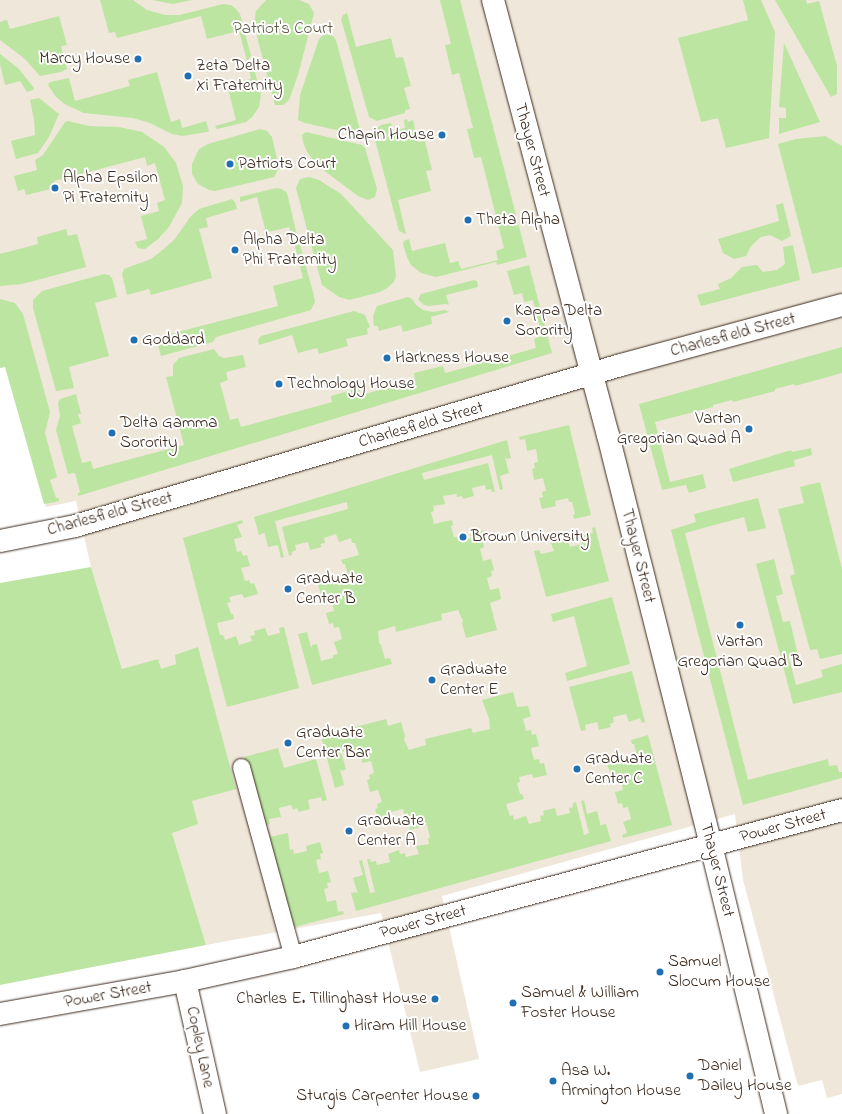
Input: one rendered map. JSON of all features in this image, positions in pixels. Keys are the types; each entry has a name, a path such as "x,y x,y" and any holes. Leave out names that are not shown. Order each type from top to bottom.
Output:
{"street":[{"name":"Thayer Street","path":"493,0 592,374 711,845 776,1114"},
{"name":"Charlesfield Street","path":"0,541 75,526 629,363 842,305"},
{"name":"Power Street","path":"0,1014 185,981 293,957 842,810"},
{"name":"Copley Lane","path":"185,981 215,1114"}],"lane":[{"path":"241,766 293,957"}],"shaded area":[{"name":"Brown University","path":"0,0 842,0 842,1094 827,1098 822,1080 798,1086 743,880 735,814 442,896 479,1059 420,1072 381,913 206,945 91,567 76,501 46,507 5,367 0,368"}],"green space":[{"path":"100,0 133,0 147,10 165,15 180,15 223,4 231,5 240,14 251,56 247,61 239,31 207,39 201,16 117,38 115,32 109,33"},
{"path":"152,0 192,0 173,4"},
{"name":"Patriot's Court","path":"266,0 299,0 309,4 314,13 298,75 289,100 283,105 275,105 254,25 256,11"},
{"path":"440,0 460,0 527,257 497,265 496,262 436,277 421,273 411,265 403,244 404,241 409,239 412,251 445,243 450,263 458,261 461,269 498,260 496,251 504,248 481,157 474,158 467,129 473,128 459,73 452,75 445,45 451,44"},
{"path":"743,0 761,0 775,32 769,138 726,148 718,118 701,122 678,38 748,20"},
{"path":"775,0 806,0 807,4 819,1 837,66 837,94 831,97"},
{"path":"347,13 356,47 391,38 396,58 403,57 411,86 404,88 410,109 405,110 405,113 377,121 369,117 341,19 343,15"},
{"path":"59,16 67,45 61,46 67,69 61,72 40,76 25,59 0,40 0,22 7,20 10,29"},
{"name":"Patriot's Court","path":"324,34 333,36 336,40 360,130 358,133 354,134 305,123 298,120 300,95 319,39"},
{"path":"784,43 820,122 779,134 779,118 786,118 786,108 779,107"},
{"path":"0,54 19,69 34,88 33,90 27,92 20,81 5,85 0,64"},
{"path":"248,66 254,69 261,94 259,107 252,117 246,122 217,129 215,126 236,120 227,85 251,79"},
{"path":"157,72 171,122 180,119 182,128 206,121 209,131 182,136 172,134 150,123 133,118 84,113 66,105 56,97 48,85 50,82 69,78 75,101 130,86 128,80"},
{"path":"39,98 59,114 49,137 38,153 16,159 11,141 35,135 30,100"},
{"path":"407,119 408,122 413,120 418,142 425,141 432,170 426,171 431,191 398,200 406,234 399,231 374,136 376,129 381,125 391,123 393,131 405,128 404,120"},
{"path":"68,121 89,126 119,127 142,132 164,147 176,163 183,186 182,203 169,227 158,239 145,249 138,248 135,242 147,239 141,216 159,211 157,203 165,200 155,163 147,166 145,157 54,181 55,188 26,195 24,189 18,191 14,176 37,170 35,160 43,155 65,122"},
{"path":"260,129 267,131 272,137 279,168 274,177 215,191 209,190 198,184 192,174 192,164 199,149 208,144"},
{"path":"306,132 362,145 365,148 377,189 375,197 368,200 358,196 318,166 307,152 303,142 302,135"},
{"path":"825,136 842,146 842,267 812,274 778,144 796,139"},
{"path":"309,177 319,180 341,194 393,250 396,276 394,282 387,288 380,292 349,300 339,297 322,285 296,188 300,179"},
{"path":"276,188 282,189 287,193 297,235 293,239 289,227 268,232 270,241 268,241 257,197 240,202 240,197"},
{"path":"232,199 235,202 237,209 206,218 208,227 199,229 212,278 151,295 149,289 127,295 122,274 124,269 151,259 160,252 174,240 191,216 199,209"},
{"path":"783,203 791,236 782,241 770,235 761,237 751,246 746,256 734,259 723,253 718,239 779,221 776,205"},
{"path":"66,229 68,236 77,234 86,267 22,284 0,286 0,254 38,244 37,237"},
{"path":"294,243 300,245 313,292 315,302 311,310 216,337 213,342 161,356 158,345 164,343 162,336 278,306 273,286 303,278"},
{"path":"793,245 800,280 701,306 697,295 720,289 718,284 731,278 742,267 757,265 763,272 777,270 785,264 783,247"},
{"path":"529,265 552,353 78,496 78,493 80,492 75,473 68,474 56,430 60,416 58,403 60,399 76,394 81,414 78,414 81,423 72,426 82,463 91,461 93,469 184,445 166,377 173,376 173,365 179,358 214,349 219,356 224,358 243,355 246,367 226,372 228,380 220,383 230,420 238,418 241,427 332,402 331,396 359,388 361,395 415,380 414,373 443,366 445,373 536,348 534,339 542,336 533,300 524,302 522,293 514,295 507,271"},
{"path":"104,274 109,275 112,278 117,297 95,303 109,356 69,367 74,388 56,391 33,308 33,300 42,291"},
{"path":"474,280 477,281 478,287 446,295 449,305 429,306 424,305 418,299 421,294"},
{"path":"408,297 423,310 433,312 445,310 449,312 431,317 432,324 403,332 401,325 379,331 378,326 374,326 373,316 377,306"},
{"path":"0,299 15,303 23,314 50,412 45,433 57,477 50,480 56,498 59,498 59,501 56,502 44,504 5,367 0,368"},
{"path":"354,311 365,315 370,327 367,329 368,334 346,339 348,346 319,354 317,348 298,353 292,335 259,345 258,340 261,336"},
{"path":"842,347 842,373 795,386 794,384 775,389 775,391 733,402 732,400 713,405 713,407 655,422 670,482 703,474 706,488 689,493 686,485 662,490 639,404"},
{"path":"569,425 591,515 574,519 573,515 575,514 572,502 569,502 568,498 555,501 556,506 542,509 539,498 543,497 542,492 546,491 543,478 534,480 532,469 535,468 534,463 538,462 536,449 527,451 525,439 520,440 519,437"},
{"path":"507,440 511,458 507,459 505,457 509,473 500,476 503,489 500,490 492,455 422,473 424,480 488,463 495,492 492,492 491,489 486,490 485,485 472,488 474,496 463,499 462,496 457,497 456,492 456,494 443,496 445,504 433,506 434,511 431,512 434,524 452,520 453,525 451,526 454,537 457,537 458,541 471,538 470,534 484,530 487,541 483,542 484,547 480,549 483,561 491,559 494,570 491,571 492,576 487,578 490,590 499,588 501,599 490,603 497,630 466,638 462,623 463,621 458,610 441,614 442,620 396,632 395,626 378,631 379,643 385,659 390,658 392,664 312,685 298,634 307,632 311,648 312,645 317,644 321,661 333,658 333,655 338,654 334,642 342,639 339,627 334,628 333,623 329,624 326,613 334,611 331,598 326,599 325,594 321,595 318,584 332,581 333,585 346,581 345,577 348,576 345,564 343,564 341,560 359,555 355,543 352,543 351,538 339,542 336,534 324,538 325,543 320,544 322,547 310,550 308,542 295,545 296,550 289,556 282,527 348,509 347,502 275,521 284,557 281,558 278,545 268,547 264,531 264,533 259,535 254,517"},
{"path":"811,448 812,455 794,460 795,466 733,482 729,469 791,450 792,452"},
{"path":"820,482 842,569 842,654 820,659 817,649 810,650 790,576 795,574 778,509 804,503 800,487"},
{"path":"758,498 766,528 748,532 744,517 685,533 748,780 828,759 829,766 837,765 839,772 842,772 842,778 743,805 671,530 696,522 694,514"},
{"path":"242,520 243,523 237,525 242,537 234,539 237,552 241,551 243,556 247,555 250,566 241,568 245,581 249,580 251,584 254,583 258,594 244,598 242,594 229,597 231,602 227,603 234,619 217,623 220,635 223,635 225,640 236,636 239,645 252,641 250,636 255,635 254,631 265,628 268,636 280,633 279,628 284,627 299,688 227,707 183,538"},
{"path":"595,527 609,581 546,597 534,551 539,550 541,554 554,551 551,543 563,540 564,543 568,542 570,547 582,544 581,536 593,533 592,528"},
{"path":"774,559 783,594 776,596 783,622 790,621 798,655 789,658 796,685 823,677 821,670 842,664 842,692 793,704 756,564"},
{"path":"91,567 122,669 158,659 161,669 176,664 175,655 198,647 236,789 192,801 198,824 172,833 206,945 0,985 0,583"},
{"path":"612,597 630,664 567,681 565,673 587,666 574,616 553,622 551,614"},
{"path":"632,671 645,722 642,723 640,718 629,722 626,714 613,717 614,722 610,724 611,727 599,730 597,722 585,725 586,730 581,731 569,687"},
{"path":"513,692 517,707 528,706 531,716 523,719 526,731 531,730 532,735 536,734 539,746 531,748 534,760 539,759 540,764 544,763 547,775 533,778 532,774 519,777 520,782 517,783 520,794 522,794 524,799 506,804 510,816 513,815 514,820 526,816 529,824 541,821 540,816 544,815 543,811 555,808 557,816 570,813 569,808 573,807 573,803 576,802 584,835 589,833 581,801 584,800 587,814 597,811 601,827 601,825 606,824 611,841 356,911 351,893 356,892 358,894 353,878 363,875 359,861 362,860 370,893 375,892 367,859 370,859 371,862 376,861 377,865 390,862 388,854 399,850 400,854 405,853 406,857 419,854 416,846 429,844 428,839 430,837 427,825 410,830 408,813 404,814 403,809 391,812 391,817 378,820 375,809 378,808 377,804 382,802 378,790 370,792 367,780 370,779 369,775 374,773 371,761 362,763 360,750 355,752 354,749 341,752 346,769 342,771 340,769 344,785 335,788 321,736 386,719 388,726 401,722 405,736 404,740 409,750 426,745 425,739 471,728 473,733 490,729 489,718 482,700"},
{"path":"648,735 672,825 623,838 622,835 627,833 623,822 631,819 628,807 623,808 622,803 618,804 615,792 623,790 620,778 616,779 614,774 611,775 607,764 621,760 623,765 636,761 634,757 637,755 634,744 632,744 631,740"},
{"path":"278,748 284,768 316,759 327,800 322,801 321,797 308,800 310,809 299,812 297,808 293,810 291,805 279,808 281,817 269,819 270,824 267,825 270,837 288,833 290,850 293,849 294,854 307,851 306,846 320,842 323,853 320,854 321,859 316,860 319,873 328,871 331,882 327,883 328,888 324,889 327,902 336,900 338,912 343,911 344,914 291,928 244,757"}],"place":[{"name":"Marcy House","path":"138,59"},
{"name":"Zeta Delta Xi Fraternity","path":"188,76"},
{"name":"Chapin House","path":"442,135"},
{"name":"Patriots Court","path":"230,164"},
{"name":"Alpha Epsilon Pi Fraternity","path":"55,188"},
{"name":"Theta Alpha","path":"468,220"},
{"name":"Alpha Delta Phi Fraternity","path":"235,250"},
{"name":"Kappa Delta Sorority","path":"507,321"},
{"name":"Goddard","path":"134,340"},
{"name":"Harkness House","path":"387,358"},
{"name":"Technology House","path":"279,384"},
{"name":"Vartan Gregorian Quad A","path":"749,429"},
{"name":"Delta Gamma Sorority","path":"112,433"},
{"name":"Brown University","path":"463,537"},
{"name":"Graduate Center B","path":"288,589"},
{"name":"Vartan Gregorian Quad B","path":"740,625"},
{"name":"Graduate Center E","path":"432,680"},
{"name":"Graduate Center Bar","path":"288,743"},
{"name":"Graduate Center C","path":"577,769"},
{"name":"Graduate Center A","path":"349,831"},
{"name":"Samuel Slocum House","path":"660,972"},
{"name":"Charles E. Tillinghast House","path":"435,999"},
{"name":"Samuel & William Foster House","path":"513,1003"},
{"name":"Hiram Hill House","path":"346,1026"},
{"name":"Daniel Dailey House","path":"690,1076"},
{"name":"Asa W. Armington House","path":"553,1081"},
{"name":"Sturgis Carpenter House","path":"476,1096"}]}
